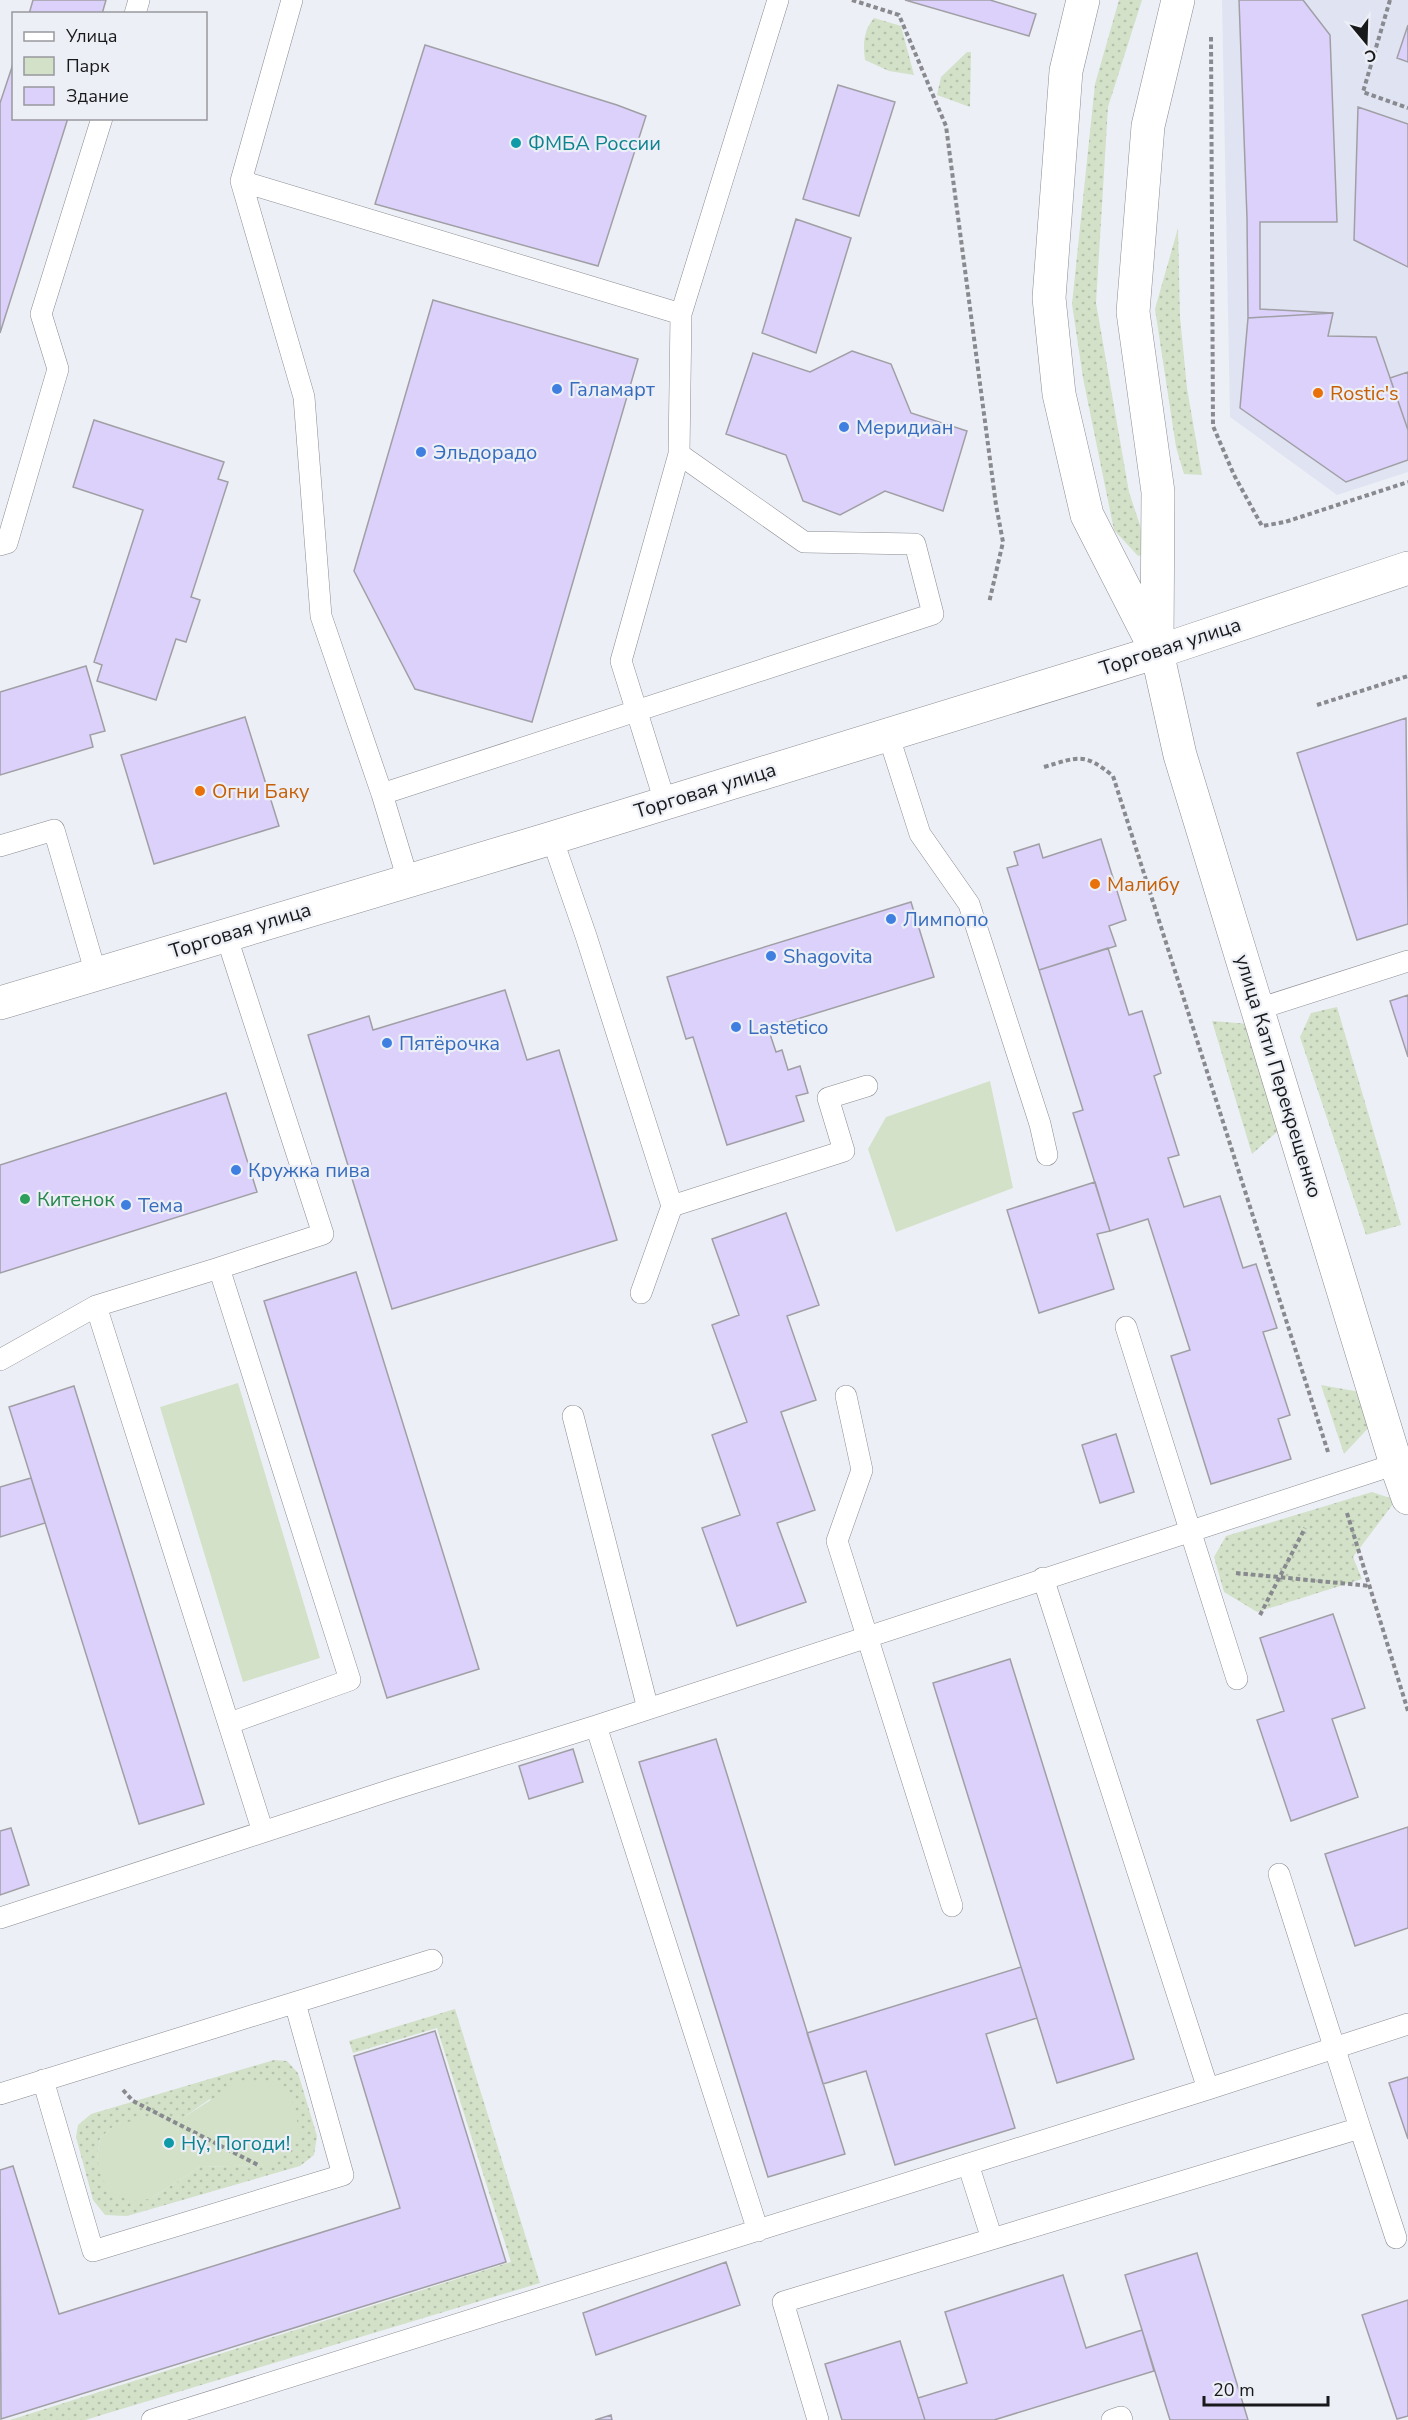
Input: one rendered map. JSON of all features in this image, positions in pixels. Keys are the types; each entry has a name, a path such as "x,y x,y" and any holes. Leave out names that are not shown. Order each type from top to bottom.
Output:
{"street":[{"name":"улица Кати Перекрещенко","path":"1083,0 1066,71 1049,298 1059,394 1088,515 1157,652"},
{"name":"улица Кати Перекрещенко","path":"1178,0 1148,126 1133,312 1158,492 1157,652 1180,755 1408,1498"},
{"name":"Торговая улица","path":"0,1003 552,838 1157,652 1408,568"}],"lane":[{"path":"292,0 241,181 304,397 321,616 382,794 408,880"},
{"path":"665,802 621,661 679,454 681,314 778,0"},
{"path":"0,545 6,543 58,369 41,314 101,120"},
{"path":"241,181 681,314"},
{"path":"382,794 933,614 915,544 804,542 679,454"},
{"path":"888,734 920,834 969,904 1040,1124 1047,1155"},
{"path":"0,846 54,830 96,974"},
{"path":"552,838 586,936 672,1206 641,1293"},
{"path":"0,1360 96,1306 323,1234 226,935"},
{"path":"1258,1009 1408,962"},
{"path":"672,1206 844,1151 828,1098 867,1086"},
{"path":"219,1268 350,1680 230,1723"},
{"path":"96,1306 263,1832"},
{"path":"1126,1327 1237,1679"},
{"path":"846,1396 862,1470 837,1541 952,1906"},
{"path":"573,1416 648,1709"},
{"path":"0,1918 597,1726 1396,1464"},
{"path":"1043,1578 1208,2089"},
{"path":"597,1726 758,2231"},
{"path":"1279,1874 1396,2238"},
{"path":"0,2094 432,1960"},
{"path":"43,2080 93,2251 343,2175 295,2003"},
{"path":"152,2420 206,2412 758,2231 1408,2024"},
{"path":"818,2420 783,2302 1360,2128"},
{"path":"968,2164 992,2239"},
{"path":"1112,2420 1121,2417 1122,2420"}],"path":[{"path":"852,0 899,15 946,126 996,505 1003,542 989,603"},
{"path":"1390,0 1362,92 1408,108"},
{"path":"1211,35 1213,426 1234,475 1262,526 1285,522 1408,482"},
{"path":"1317,705 1408,676"},
{"path":"1044,767 1076,757 1095,761 1113,776 1338,1482 1408,1711"},
{"path":"1260,1615 1309,1522"},
{"path":"1234,1573 1370,1586"},
{"path":"97,2063 133,2101 300,2188"}],"shaded area":[{"path":"1222,0 1408,0 1408,472 1337,495 1230,417"}],"green space":[{"path":"1119,0 1142,0 1108,107 1096,303 1129,492 1140,525 1145,554 1138,556 1114,530 1083,378 1072,304 1095,84"},
{"path":"874,18 901,26 914,75 889,71 865,60 865,38"},
{"path":"967,52 971,52 970,107 937,95 941,77"},
{"path":"1178,228 1180,317 1187,388 1202,475 1184,474 1176,447 1155,309"},
{"path":"1337,1007 1401,1225 1366,1235 1300,1037 1311,1013"},
{"path":"1212,1021 1250,1024 1279,1130 1252,1154"},
{"path":"990,1081 1013,1188 896,1232 868,1149 886,1117"},
{"path":"238,1383 320,1658 243,1682 160,1407"},
{"path":"1321,1385 1360,1392 1372,1424 1344,1454"},
{"path":"1372,1492 1396,1500 1353,1557 1362,1579 1257,1612 1224,1592 1214,1557 1226,1536"},
{"path":"455,2009 540,2283 85,2420 10,2420 511,2262 437,2028 353,2053 349,2041"},
{"path":"274,2060 287,2061 298,2073 317,2136 314,2155 300,2166 127,2216 105,2215 93,2200 76,2137 78,2125 91,2114","holes":["210,2099 268,2165 200,2167 150,2199 97,2160 100,2138 116,2124 184,2117"]},
{"path":"263,2081 280,2084 295,2107 299,2134 289,2152 268,2165 200,2167 150,2199 132,2201 115,2195 106,2187 97,2160 100,2138 116,2124 145,2119 184,2117 239,2082"}],"building":[{"path":"33,0 106,0 103,12 30,12"},
{"path":"905,0 990,0 1036,14 1029,36"},
{"path":"1239,0 1303,0 1330,35 1337,222 1260,222 1260,309 1333,313 1248,318 1247,218"},
{"path":"1408,25 1408,62 1397,58"},
{"name":"ФМБА России","path":"425,45 646,116 598,266 375,204"},
{"path":"12,67 12,120 67,120 0,333 0,103"},
{"path":"838,85 895,102 859,216 803,199"},
{"path":"1358,107 1408,124 1408,267 1354,240"},
{"path":"796,219 851,238 816,353 762,333"},
{"path":"433,300 638,359 532,722 415,689 354,571"},
{"name":"Rostic's","path":"1333,313 1328,336 1376,337 1408,430 1408,460 1346,482 1240,408 1248,318"},
{"path":"852,351 891,364 911,413 967,431 943,511 885,491 840,515 803,501 786,455 726,434 753,353 810,372"},
{"path":"1408,372 1408,430 1390,378"},
{"path":"94,420 224,462 218,479 228,482 191,597 200,600 186,642 176,639 156,700 97,681 102,665 94,662 143,510 73,487"},
{"path":"86,666 105,731 90,735 93,747 0,775 0,692"},
{"name":"Огни Баку","path":"245,717 279,826 154,864 121,755"},
{"path":"1406,718 1408,924 1357,940 1297,753"},
{"path":"1101,839 1126,920 1109,926 1116,946 1039,970 1007,868 1018,865 1014,852 1039,844 1043,858"},
{"path":"911,902 934,977 768,1028 776,1052 782,1050 788,1070 800,1066 808,1093 796,1096 804,1121 727,1145 693,1037 686,1039 667,977"},
{"path":"1108,948 1129,1015 1142,1011 1161,1073 1154,1076 1179,1155 1168,1158 1184,1207 1220,1196 1243,1268 1256,1264 1277,1328 1263,1332 1290,1415 1278,1419 1291,1459 1211,1484 1171,1356 1190,1350 1148,1219 1110,1231 1073,1113 1083,1110 1039,970"},
{"path":"505,990 527,1060 559,1050 617,1240 392,1309 308,1035 369,1016 373,1030"},
{"path":"1408,995 1408,1057 1390,1001"},
{"path":"226,1093 257,1192 0,1273 0,1165"},
{"path":"1095,1182 1110,1231 1097,1234 1114,1289 1039,1313 1007,1210"},
{"path":"786,1213 819,1305 787,1316 816,1400 781,1412 815,1510 777,1523 806,1602 737,1626 702,1528 740,1515 712,1435 747,1422 712,1325 739,1315 712,1239"},
{"path":"356,1272 479,1669 387,1698 264,1301"},
{"path":"74,1386 204,1804 139,1824 9,1407"},
{"path":"1116,1434 1134,1492 1100,1503 1082,1445"},
{"path":"31,1478 45,1523 0,1537 0,1487"},
{"path":"1333,1614 1365,1708 1332,1719 1358,1797 1291,1821 1257,1720 1284,1711 1260,1638"},
{"path":"1010,1659 1134,2059 1057,2083 933,1683"},
{"path":"716,1739 845,2154 768,2177 639,1762"},
{"path":"573,1749 583,1782 529,1799 519,1766"},
{"path":"1408,1827 1408,1928 1355,1946 1325,1854"},
{"path":"11,1828 29,1885 0,1895 0,1831"},
{"path":"1021,1967 1037,2018 986,2034 1015,2128 895,2165 866,2071 823,2084 807,2033"},
{"path":"435,2031 506,2262 1,2419 0,2170 13,2166 59,2314 400,2208 354,2056"},
{"path":"1408,2077 1408,2139 1389,2083"},
{"path":"1197,2253 1248,2420 1170,2420 1125,2275"},
{"path":"726,2262 740,2305 596,2355 583,2313"},
{"path":"1063,2275 1086,2348 1142,2330 1154,2371 994,2420 925,2420 918,2398 967,2383 945,2312"},
{"path":"1408,2300 1408,2416 1397,2419 1362,2315"},
{"path":"900,2341 925,2420 842,2420 825,2364"},
{"path":"611,2415 612,2420 595,2420"}],"place":[{"name":"ФМБА России","path":"516,143"},
{"name":"Галамарт","path":"557,389"},
{"name":"Rostic's","path":"1318,393"},
{"name":"Меридиан","path":"844,427"},
{"name":"Эльдорадо","path":"421,452"},
{"name":"Огни Баку","path":"200,791"},
{"name":"Малибу","path":"1095,884"},
{"name":"Лимпопо","path":"891,919"},
{"name":"Shagovita","path":"771,956"},
{"name":"Lastetico","path":"736,1027"},
{"name":"Пятёрочка","path":"387,1043"},
{"name":"Кружка пива","path":"236,1170"},
{"name":"Китенок","path":"25,1199"},
{"name":"Тема","path":"126,1205"},
{"name":"Ну, Погоди!","path":"169,2143"}]}
